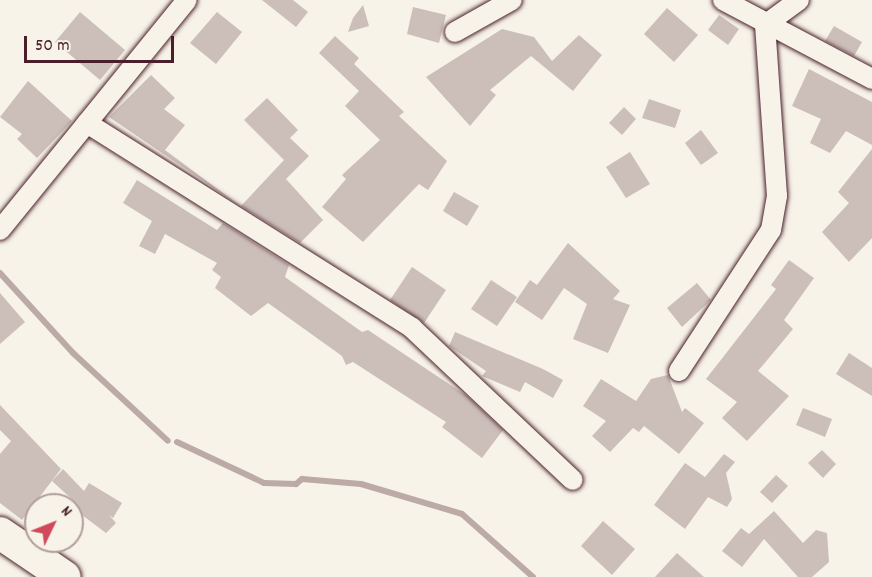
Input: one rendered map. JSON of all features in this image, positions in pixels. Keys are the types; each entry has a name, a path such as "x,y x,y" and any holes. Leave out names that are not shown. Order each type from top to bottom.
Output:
{"main road":[{"path":"0,533 65,577"}],"street":[{"path":"0,230 187,0"},
{"path":"455,33 512,0"},
{"path":"723,0 765,25 872,79"},
{"path":"765,25 799,0"},
{"path":"680,371 771,230 777,196 765,25"},
{"path":"87,123 412,328 573,480"}],"building":[{"path":"262,0 293,0 308,12 296,27"},
{"path":"363,5 369,26 348,32 353,18"},
{"path":"413,7 446,15 439,43 407,34"},
{"path":"667,8 698,35 674,62 644,34"},
{"path":"80,12 125,50 100,80 55,42"},
{"path":"217,12 242,32 216,64 190,43"},
{"path":"719,15 739,29 728,45 708,30"},
{"path":"834,26 862,42 854,56 825,41"},
{"path":"502,29 534,37 552,61 579,35 602,55 573,91 531,56 490,90 496,95 470,126 426,77"},
{"path":"335,36 359,58 354,64 404,112 399,116 447,161 428,190 419,184 363,242 322,207 346,179 342,175 380,140 345,106 359,91 319,53"},
{"path":"809,69 872,102 872,145 846,131 830,153 810,143 821,119 792,106"},
{"path":"151,75 175,98 164,109 185,125 165,150 239,205 109,117"},
{"path":"28,81 72,121 37,158 17,139 22,134 0,117"},
{"path":"267,98 298,130 290,138 309,156 286,179 323,220 300,243 241,206 284,160 244,120"},
{"path":"649,99 681,110 675,128 642,118"},
{"path":"624,107 636,119 622,135 609,123"},
{"path":"701,130 718,153 701,165 685,143"},
{"path":"872,149 872,238 849,262 822,232 849,203 838,192"},
{"path":"630,152 650,184 626,198 606,167"},
{"path":"137,180 217,230 223,223 289,265 285,277 362,332 368,330 467,396 503,430 482,458 442,427 446,422 353,362 346,365 342,356 268,303 251,316 215,288 221,277 212,270 217,263 165,234 155,254 139,246 152,221 123,203"},
{"path":"454,192 479,206 467,226 443,211"},
{"path":"568,243 620,291 613,299 630,305 608,353 573,339 587,304 564,288 542,320 515,302 530,280 537,285"},
{"path":"789,260 814,278 784,320 793,329 758,371 789,396 747,441 722,418 737,402 706,379 776,289 771,285"},
{"path":"412,267 446,290 424,323 390,300"},
{"path":"491,280 517,297 497,326 471,309"},
{"path":"697,283 711,300 682,327 667,308"},
{"path":"0,293 25,322 0,344"},
{"path":"455,332 543,369 563,380 553,398 525,382 520,392 482,376 486,371 449,346"},
{"path":"849,353 872,368 872,396 836,374"},
{"path":"668,375 682,412 685,408 704,423 679,454 644,426 639,432 633,428 610,452 592,436 606,421 583,406 601,379 636,401 651,379"},
{"path":"0,405 61,469 43,493 24,493 24,517 22,520 0,503 0,454 11,441 0,430"},
{"path":"803,408 832,419 825,437 796,425"},
{"path":"822,450 836,464 823,478 808,463"},
{"path":"724,454 735,462 726,473 732,499 727,507 708,497 685,529 654,505 685,463 705,477"},
{"path":"63,469 84,491 89,483 122,503 113,518 109,515 116,523 106,533 84,516 84,493 65,493 52,481"},
{"path":"776,475 788,486 772,503 760,492"},
{"path":"774,511 803,543 816,530 827,533 829,562 812,577 798,577 764,539 742,567 722,551 741,528 749,534"},
{"path":"603,521 635,549 612,575 581,546"},
{"path":"677,553 704,577 655,577"}],"waterway":[{"path":"0,273 73,353 168,441"},
{"path":"177,442 264,483 296,484 302,479 361,484 462,514 533,577"}]}
